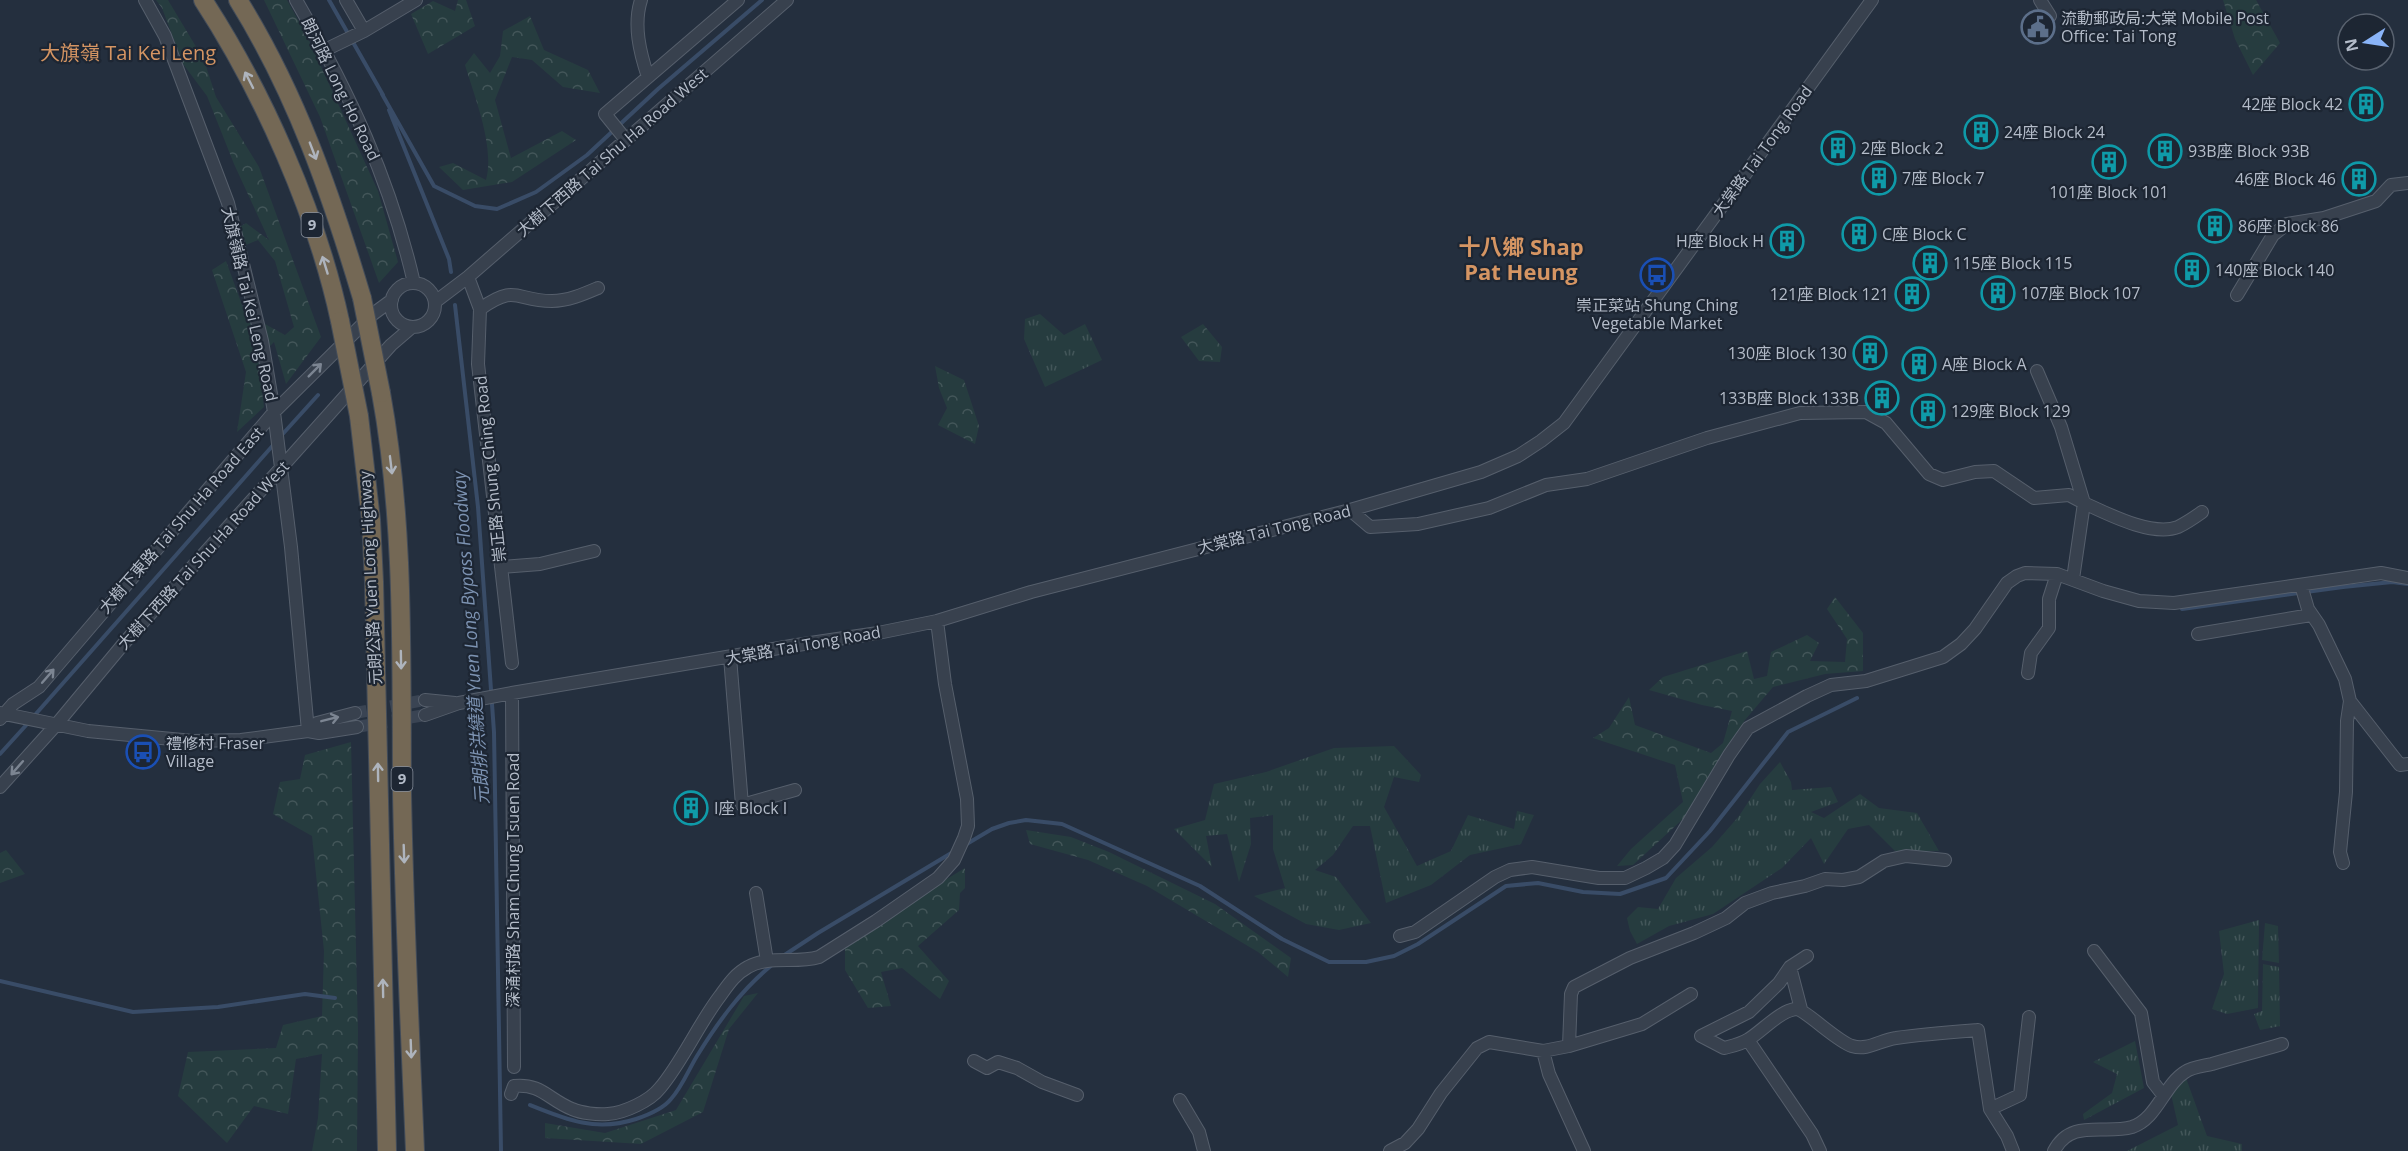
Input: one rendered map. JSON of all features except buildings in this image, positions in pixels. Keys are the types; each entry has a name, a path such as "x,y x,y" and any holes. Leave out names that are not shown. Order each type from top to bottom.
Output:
{"highway":[{"name":"元朗公路 Yuen Long Highway","path":"203,0 239,62 291,171 311,221 340,321 359,416 371,520 374,582 387,1151"},
{"name":"元朗公路 Yuen Long Highway","path":"238,0 285,85 324,179 362,298 381,393 392,469 398,567 403,819 415,1151"}],"street":[{"name":"大旗嶺路 Tai Kei Leng Road","path":"145,0 165,36 228,204 262,341 281,461 308,730"},
{"name":"朗河路 Long Ho Road","path":"296,0 328,49 367,135 389,193 414,283"},
{"path":"346,0 364,31"},
{"path":"328,49 416,0"},
{"path":"641,0 638,11 639,52 648,77"},
{"path":"626,140 605,114 738,0"},
{"name":"大樹下西路 Tai Shu Ha Road West","path":"0,787 281,461 392,345 412,327 428,322 434,313 435,302 468,277 787,0"},
{"name":"大棠路 Tai Tong Road","path":"425,715 459,703 512,693 937,621 1051,587 1350,510 1481,472 1518,456 1564,423 1872,0"},
{"path":"2040,0 2050,16"},
{"path":"2237,296 2273,235 2287,224 2324,218 2376,201 2391,185 2408,183"},
{"name":"崇正路 Shung Ching Road","path":"468,277 480,309 478,363 512,663"},
{"path":"412,327 398,321 392,308 392,300 397,291 404,285 414,283 431,292 435,302"},
{"path":"480,309 493,299 507,294 552,301 574,297 598,288"},
{"name":"大樹下東路 Tai Shu Ha Road East","path":"4,715 14,704 39,687 274,416 365,322 392,300"},
{"path":"2037,371 2061,427 2084,503 2073,579"},
{"path":"1350,510 1370,527 1428,521 1489,508 1546,485 1587,479 1707,438 1800,413 1866,412 1886,423 1929,474 1943,480 1975,471 1994,471 2034,498 2069,495 2114,517 2153,529 2177,527 2202,512"},
{"path":"501,567 540,564 594,551"},
{"path":"1400,936 1415,932 1495,877 1509,870 1532,867 1599,878 1625,878 1646,868 1663,858 1675,845 1729,755 1748,728 1831,685 1866,681 1943,657 1962,644 1975,629 2007,583 2025,573 2057,574 2139,601 2174,603 2301,587 2380,573 2408,578"},
{"path":"2028,673 2031,653 2049,628 2049,599 2057,574"},
{"path":"2301,587 2309,612 2319,625 2345,679 2350,701 2347,721 2346,792 2340,852 2343,863"},
{"path":"2198,634 2309,612"},
{"path":"511,1094 514,1086 527,1085 540,1089 572,1110 609,1114 640,1103 659,1090 709,1011 734,977 762,962 794,961 819,957 938,878 954,860 968,826 967,799 945,684 937,621"},
{"path":"730,657 742,805 795,790"},
{"name":"深涌村路 Sham Chung Tsuen Road","path":"512,693 514,1067"},
{"name":"大棠路 Tai Tong Road","path":"425,700 459,703"},
{"path":"2350,701 2400,765 2408,764"},
{"path":"308,730 316,723 356,713"},
{"path":"4,715 151,739 192,741 241,740 308,730 319,733 357,727"},
{"path":"1569,1046 1570,994 1575,987 1630,958 1694,933 1726,918 1745,903 1772,893 1825,879 1844,880 1859,877 1884,861 1906,856 1945,860"},
{"path":"756,893 762,962"},
{"path":"1406,921 1415,932"},
{"path":"2094,951 2141,1013 2153,1082 2163,1095"},
{"path":"1807,956 1790,968 1779,983 1749,1012 1701,1036 1724,1048 1748,1040 1766,1025 1793,1009 1801,1009 1809,1014 1818,1024 1850,1045 1865,1048 1893,1038 1978,1030 1990,1109 2007,1136 2013,1151"},
{"path":"1790,968 1801,1009"},
{"path":"1390,1151 1405,1143 1418,1129 1441,1093 1478,1048 1489,1042 1543,1051 1569,1046 1642,1024 1691,994"},
{"path":"1990,1109 2020,1095 2030,1017"},
{"path":"1748,1040 1812,1134 1820,1151"},
{"path":"2054,1151 2059,1141 2067,1135 2099,1128 2120,1129 2134,1126 2147,1119 2163,1095 2186,1071 2282,1044"},
{"path":"1543,1051 1549,1074 1584,1151"},
{"path":"974,1061 987,1068 998,1062 1017,1068 1042,1082 1077,1095"},
{"path":"1180,1100 1199,1132 1204,1151"}],"green space":[{"path":"156,0 168,0 204,60 216,97 259,167 321,337 286,384 274,342 258,358 264,407 237,432 246,372 212,270 226,261 245,313 285,335 294,327 275,261 258,240 239,248 231,233 246,223 269,240 234,164 207,96 183,64 162,8"},
{"path":"264,0 287,0 307,36 378,191 398,262 379,283 320,117"},
{"path":"458,0 466,0 475,26 428,54 411,14 433,1 455,11"},
{"path":"2223,0 2256,0 2280,43 2253,75 2235,39"},
{"path":"530,16 544,50 588,70 600,93 563,87 532,60 512,57 495,100 511,158 562,131 576,140 512,182 463,190 439,167 453,163 486,180 488,167 483,122 465,65 474,53 490,73 500,56 503,31"},
{"path":"1040,314 1064,335 1085,324 1102,360 1045,387 1024,339 1025,319"},
{"path":"1203,324 1222,347 1220,362 1199,361 1181,337"},
{"path":"935,366 964,380 979,426 975,444 938,425 947,408 939,388"},
{"path":"1835,597 1863,633 1863,671 1825,674 1773,687 1745,720 1683,819 1633,865 1617,866 1631,849 1683,802 1675,765 1593,738 1609,728 1629,697 1635,725 1711,753 1723,743 1732,711 1649,690 1663,677 1747,651 1754,679 1767,676 1771,652 1807,635 1819,643 1810,661 1845,662 1847,639 1827,609"},
{"path":"351,742 358,1031 357,1151 312,1151 318,1118 322,1054 296,1059 288,1114 254,1106 227,1143 178,1096 188,1052 276,1048 283,1025 322,1016 324,951 312,836 273,814 280,782 300,779 305,755"},
{"path":"1394,746 1421,775 1419,782 1394,777 1384,807 1417,866 1451,851 1468,815 1514,829 1517,811 1534,815 1521,844 1470,855 1431,885 1386,903 1370,826 1353,826 1333,855 1315,870 1336,877 1371,923 1339,930 1306,924 1254,896 1285,888 1273,849 1273,815 1250,818 1251,844 1239,882 1227,834 1206,836 1212,867 1174,829 1205,820 1214,784 1266,772 1334,748"},
{"path":"1780,762 1791,782 1792,790 1831,787 1838,802 1811,812 1824,818 1860,794 1879,808 1917,813 1939,851 1895,851 1869,825 1848,829 1824,864 1811,838 1782,868 1713,914 1669,926 1637,944 1630,931 1627,918 1638,907 1658,909 1676,878 1712,847 1739,816 1760,784"},
{"path":"1026,830 1071,837 1109,852 1215,904 1291,958 1288,977 1258,952 1147,886 1088,860 1030,844"},
{"path":"6,850 25,874 0,883 0,853"},
{"path":"965,868 965,888 960,893 959,910 918,946 949,981 940,999 902,968 881,972 891,1006 868,1008 845,970 845,940"},
{"path":"2259,920 2258,1008 2227,1014 2212,1009 2224,974 2219,931"},
{"path":"2265,923 2278,926 2279,963 2262,960"},
{"path":"2263,964 2279,967 2280,1026 2260,1030 2254,1014 2262,1011"},
{"path":"758,993 729,1029 703,1112 641,1144 545,1138 545,1123 605,1133 676,1110 744,996"},
{"path":"2135,1041 2144,1088 2084,1120 2083,1114 2112,1093 2117,1074 2093,1062"},
{"path":"2186,1078 2207,1136 2242,1144 2242,1151 2127,1151 2178,1125 2171,1094"}],"waterway":[{"name":"元朗排洪繞道 Yuen Long Bypass Floodway","path":"329,0 383,95"},
{"path":"382,94 434,186 475,206 497,209 536,192 587,155 658,89 762,0"},
{"name":"元朗排洪繞道 Yuen Long Bypass Floodway","path":"389,110 449,259 451,272"},
{"name":"元朗排洪繞道 Yuen Long Bypass Floodway","path":"455,305 478,507 494,732 501,1151"},
{"path":"280,437 318,395"},
{"path":"34,716 275,443"},
{"path":"2182,609 2343,587 2392,582 2408,584"},
{"path":"965,845 992,829 1009,823 1026,820 1062,824 1200,886 1282,939 1329,962 1366,962 1394,956 1418,944 1506,886 1538,883 1583,892 1620,894 1666,878 1710,831 1788,732 1857,698"},
{"path":"0,754 29,722"},
{"path":"783,956 953,852"},
{"path":"530,1105 569,1119 595,1124 621,1123 660,1109 668,1103 682,1084 705,1043 731,1007 772,965"},
{"path":"0,981 133,1012 218,1007 305,994 335,998"}],"tunnel":[{"path":"355,713 425,700"},
{"path":"357,727 425,715"}],"place":[{"name":"流動郵政局:大棠 Mobile Post Office: Tai Tong","path":"2038,27"},
{"name":"42座 Block 42","path":"2366,104"},
{"name":"24座 Block 24","path":"1981,132"},
{"name":"2座 Block 2","path":"1838,148"},
{"name":"93B座 Block 93B","path":"2165,151"},
{"name":"101座 Block 101","path":"2109,162"},
{"name":"7座 Block 7","path":"1879,178"},
{"name":"46座 Block 46","path":"2359,179"},
{"name":"86座 Block 86","path":"2215,226"},
{"name":"C座 Block C","path":"1859,234"},
{"name":"H座 Block H","path":"1787,241"},
{"name":"115座 Block 115","path":"1930,263"},
{"name":"140座 Block 140","path":"2192,270"},
{"name":"崇正菜站 Shung Ching Vegetable Market","path":"1657,275"},
{"name":"107座 Block 107","path":"1998,293"},
{"name":"121座 Block 121","path":"1912,294"},
{"name":"130座 Block 130","path":"1870,353"},
{"name":"A座 Block A","path":"1919,364"},
{"name":"133B座 Block 133B","path":"1882,398"},
{"name":"129座 Block 129","path":"1928,411"},
{"name":"禮修村 Fraser Village","path":"143,752"},
{"name":"I座 Block I","path":"691,808"}],"district":[{"name":"大旗嶺 Tai Kei Leng","path":"128,53"},
{"name":"十八鄉 Shap Pat Heung","path":"1521,260"}]}
